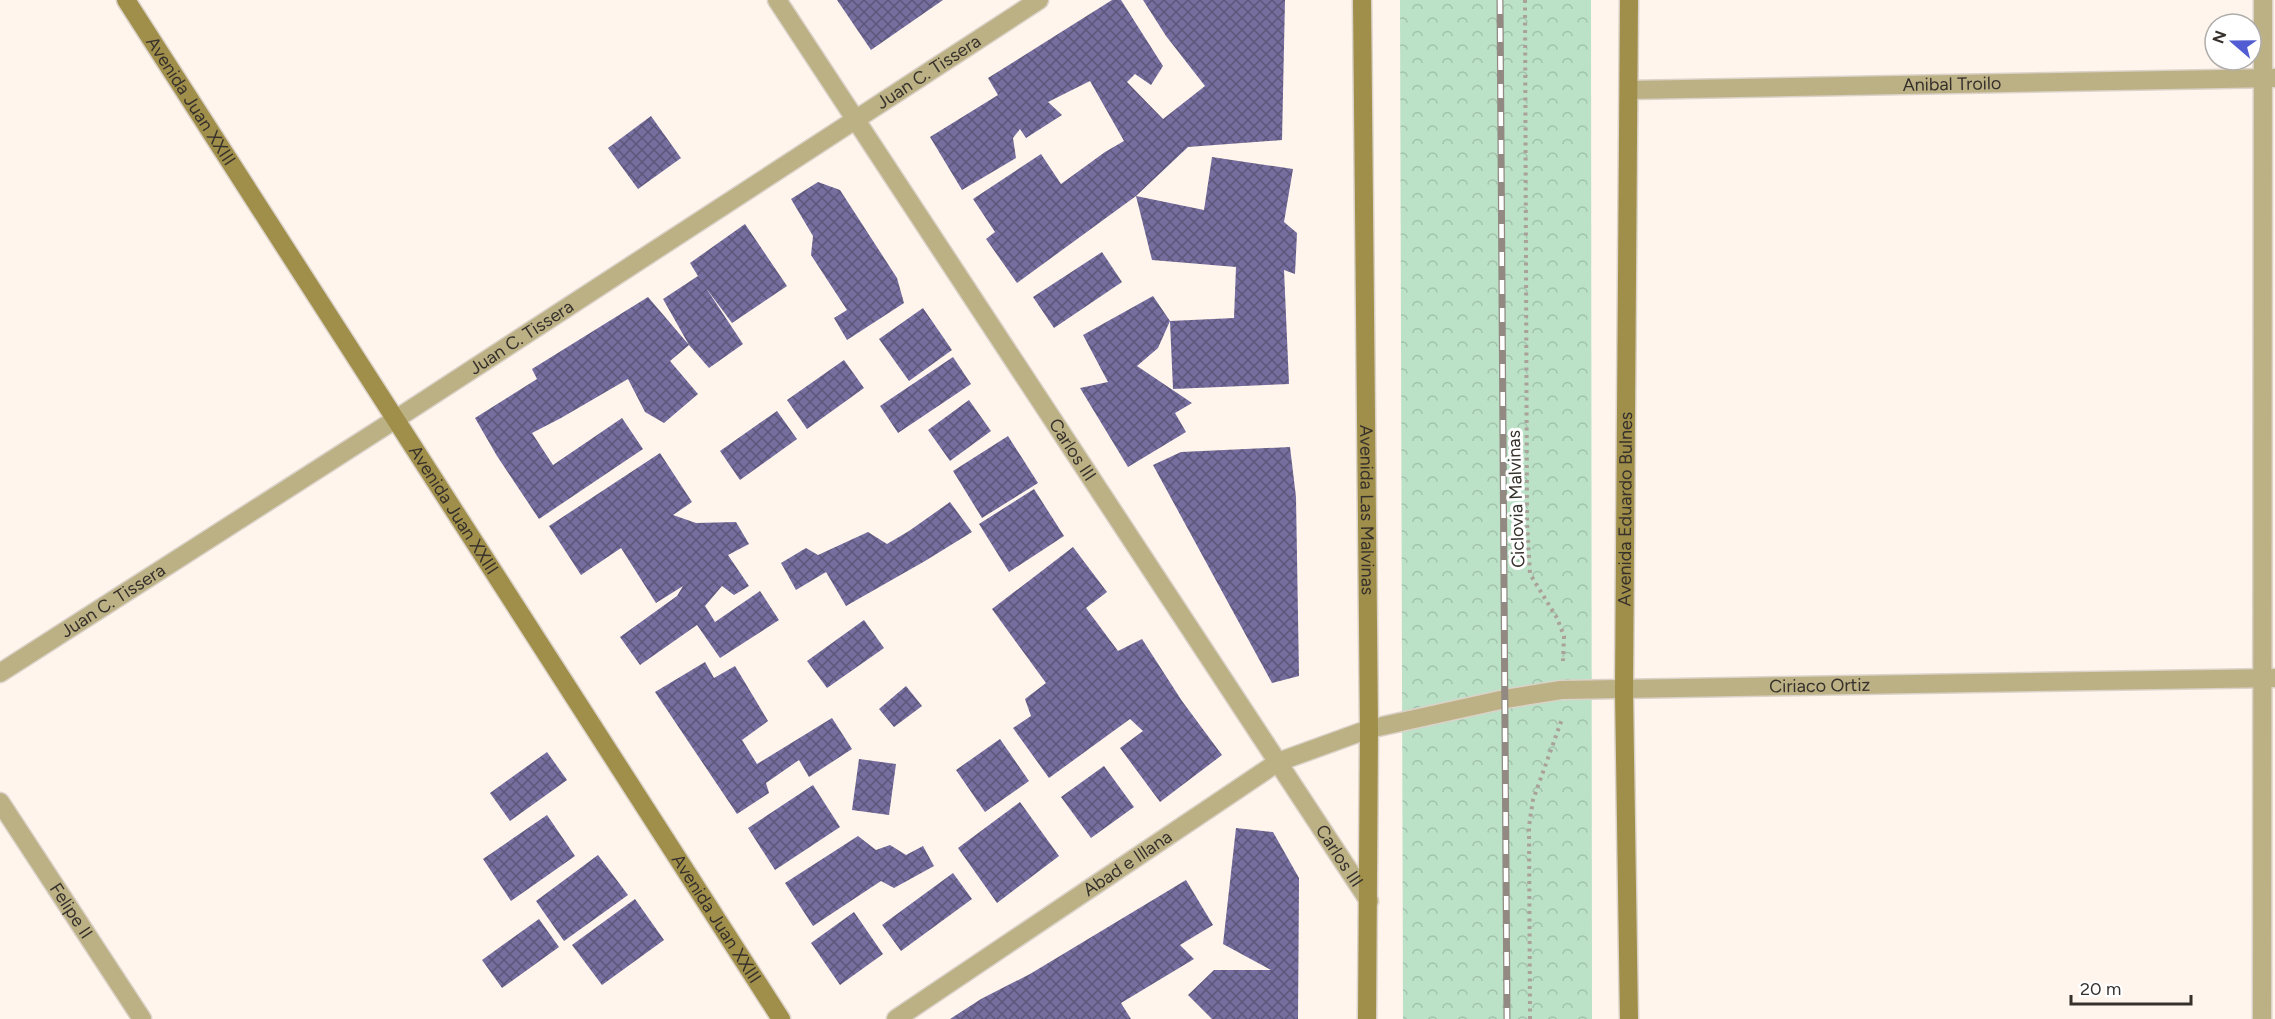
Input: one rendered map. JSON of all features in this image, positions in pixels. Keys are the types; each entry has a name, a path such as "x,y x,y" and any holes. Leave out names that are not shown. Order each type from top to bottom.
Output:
{"main road":[{"name":"Avenida Juan XXIII","path":"126,0 781,1019"},
{"name":"Avenida Las Malvinas","path":"1362,0 1369,729 1367,1019"},
{"name":"Avenida Eduardo Bulnes","path":"1629,0 1624,691 1629,1019"}],"street":[{"name":"Carlos III","path":"777,0 1369,901"},
{"name":"Juan C. Tissera","path":"0,673 1039,0"},
{"path":"2262,1019 2269,678 2269,78 2263,0"},
{"name":"Anibal Troilo","path":"1630,90 2269,78"},
{"name":"Ciriaco Ortiz","path":"1369,729 1505,699 1561,690 1624,691 2269,678"},
{"name":"Abad e Illana","path":"896,1019 1278,762 1369,729"},
{"name":"Felipe II","path":"0,802 142,1019"}],"path":[{"name":"Ciclovia Malvinas","path":"1525,0 1527,522 1530,574 1557,618 1564,636 1561,690 1563,719 1533,800 1529,826 1530,1019"}],"green space":[{"path":"1400,0 1591,0 1592,1019 1403,1019"}],"building":[{"path":"837,0 943,0 871,50"},
{"path":"1112,0 1121,0 1163,66 1151,85 1135,74 1127,82 1163,119 1205,86 1166,36 1143,0 1285,0 1282,140 1188,147 1136,196 1017,283 986,239 995,232 973,199 1041,154 1061,184 1124,141 1090,81 1048,102 1062,115 1026,138 1020,129 1013,138 1016,158 962,190 930,137 998,95 988,78"},
{"path":"651,116 681,158 638,189 608,148"},
{"path":"1212,157 1293,169 1284,222 1297,233 1295,274 1284,270 1289,384 1173,389 1170,321 1234,318 1236,267 1152,260 1136,196 1204,210"},
{"path":"818,182 840,190 897,278 904,303 847,340 834,318 847,310 811,255 813,236 791,199"},
{"path":"745,224 787,286 732,323 706,288 743,344 709,368 689,345 663,299 698,276 690,263"},
{"path":"1102,252 1122,282 1054,328 1033,297"},
{"path":"1153,296 1170,321 1158,348 1137,366 1192,403 1175,413 1186,432 1128,467 1080,388 1108,382 1083,335"},
{"path":"648,297 689,345 670,361 698,394 664,423 645,412 628,379 532,433 553,465 622,418 643,449 539,519 475,418 537,379 532,369"},
{"path":"923,308 952,350 909,381 879,339"},
{"path":"953,357 971,384 898,433 880,406"},
{"path":"844,360 864,388 807,429 787,400"},
{"path":"969,400 991,431 950,461 928,430"},
{"path":"777,411 797,439 740,480 720,451"},
{"path":"1008,436 1038,483 982,518 953,471"},
{"path":"1290,447 1296,497 1299,676 1272,683 1153,465 1181,452"},
{"path":"660,453 692,502 673,515 696,523 736,522 749,544 728,555 749,586 734,595 722,586 705,606 715,622 760,591 779,620 720,658 697,625 640,665 620,637 677,596 683,586 656,603 621,548 581,575 549,526"},
{"path":"1034,489 1064,536 1009,572 979,524"},
{"path":"950,502 972,532 846,606 826,572 796,590 781,563 806,548 818,555 868,532 887,544"},
{"path":"1073,547 1107,592 1086,608 1118,651 1142,639 1182,701 1222,755 1160,802 1120,748 1143,731 1130,719 1049,778 1013,728 1031,716 1025,699 1046,683 992,609"},
{"path":"864,620 884,648 827,688 807,661"},
{"path":"705,662 714,678 735,666 768,721 742,740 757,764 832,718 852,749 809,777 799,760 766,783 769,793 737,814 655,692"},
{"path":"906,686 922,706 894,727 879,709"},
{"path":"1000,739 1029,781 985,812 956,770"},
{"path":"547,752 567,780 510,821 490,793"},
{"path":"859,759 896,764 889,815 852,810"},
{"path":"1104,766 1134,807 1091,838 1061,797"},
{"path":"813,785 840,827 775,870 748,828"},
{"path":"1020,802 1059,856 997,903 958,848"},
{"path":"547,815 575,856 511,901 483,859"},
{"path":"1236,828 1273,832 1299,878 1298,1019 1212,1019 1188,995 1214,970 1271,970 1223,944"},
{"path":"858,836 876,850 890,845 906,855 923,846 934,866 894,888 881,881 813,926 785,883"},
{"path":"598,855 628,895 564,941 536,901"},
{"path":"953,873 972,899 901,951 882,925"},
{"path":"1186,880 1213,925 1180,945 1194,959 1121,1003 1131,1019 950,1019 981,999 1030,974"},
{"path":"635,899 664,940 602,985 572,945"},
{"path":"854,912 883,954 840,985 811,943"},
{"path":"539,919 559,947 502,988 482,960"}],"railway":[{"path":"1500,0 1507,1019"}]}
